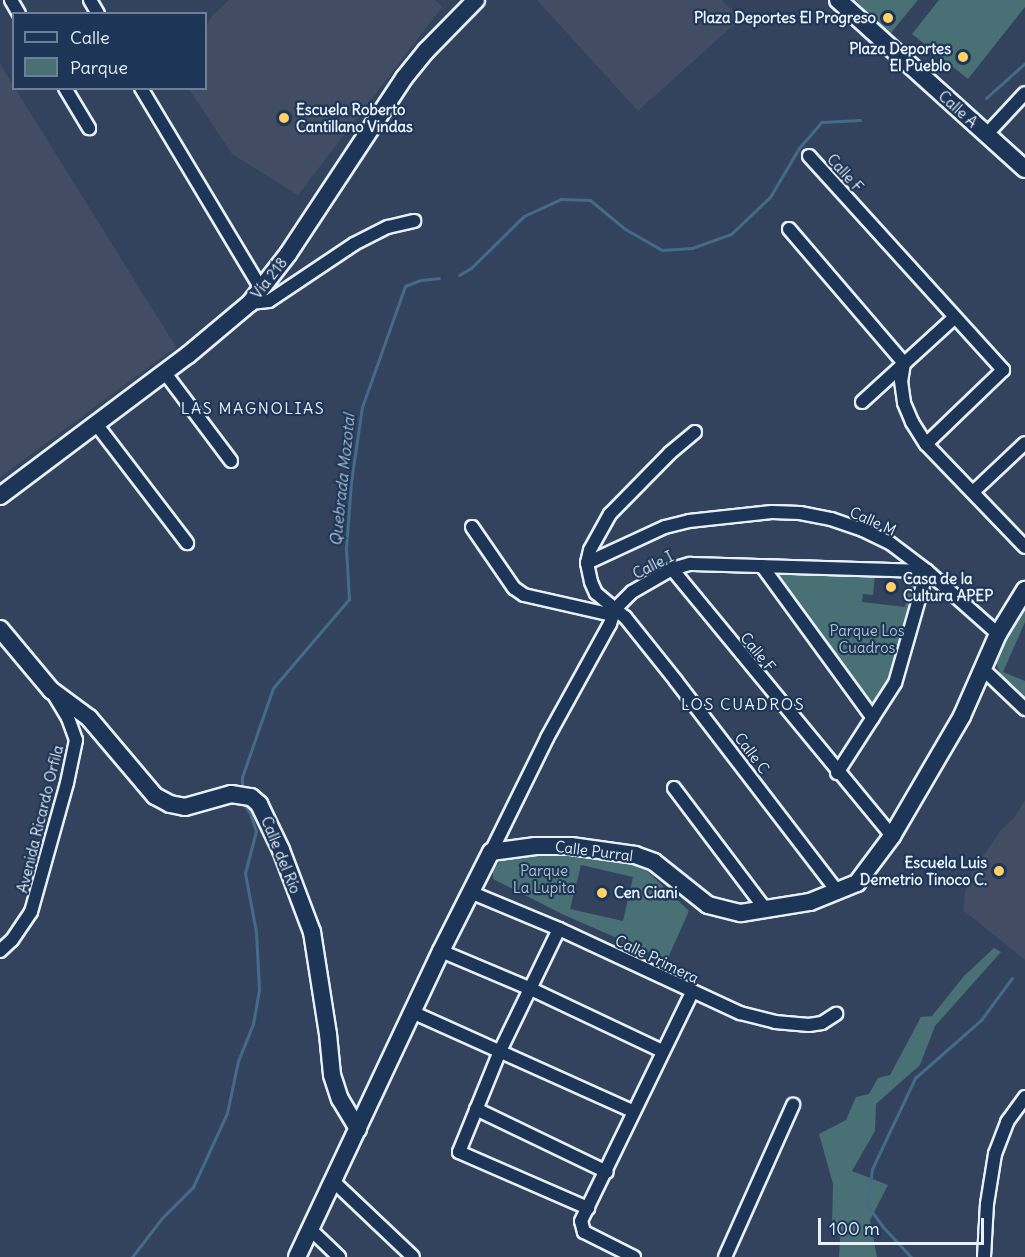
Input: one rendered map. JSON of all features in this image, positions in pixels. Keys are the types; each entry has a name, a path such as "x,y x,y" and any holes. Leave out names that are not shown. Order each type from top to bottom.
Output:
{"street":[{"name":"Vía 218","path":"0,496 165,373 250,303 404,78 427,50 476,0"},
{"name":"Calle A","path":"838,0 1025,169"},
{"path":"66,90 88,128"},
{"path":"142,90 261,290"},
{"path":"986,135 1025,93"},
{"name":"Calle F","path":"809,156 1003,370 926,444"},
{"path":"250,303 269,301 354,244 388,227 414,221"},
{"path":"789,230 904,363"},
{"path":"862,402 954,318"},
{"path":"904,363 901,381 904,403 912,422 926,444 1025,547"},
{"path":"165,373 231,461"},
{"path":"96,424 187,543"},
{"path":"587,564 590,550 610,514 670,453 695,432"},
{"path":"973,492 1025,443"},
{"name":"Calle M","path":"587,564 665,527 689,521 771,512 800,513 831,519 863,530 890,543 927,572"},
{"path":"472,526 514,588 614,612"},
{"name":"Calle C","path":"587,564 596,593 727,745 838,892"},
{"name":"Calle I","path":"491,852 547,738 614,612 632,592 672,569 690,564 927,572"},
{"path":"762,566 873,718"},
{"name":"Calle F","path":"672,569 892,836"},
{"path":"837,772 895,683 927,572 998,634"},
{"name":"Calle Purral","path":"491,852 536,846 571,846 635,855 654,862 708,905 741,913 810,902 857,883 892,836 962,716 998,634 1025,590"},
{"name":"Calle del Río","path":"0,629 51,690 89,718 155,796 170,804 185,807 231,794 251,797 259,804 272,828 312,932 332,1075 340,1099 358,1129"},
{"path":"983,669 1025,709"},
{"name":"Avenida Ricardo Orfila","path":"0,951 24,925 38,894 73,756 76,740 68,718 51,690"},
{"path":"674,788 766,910"},
{"path":"297,1257 441,951 491,852"},
{"name":"Calle Primera","path":"470,892 559,929 740,1013 775,1022 822,1023 836,1014"},
{"path":"559,929 500,1051 459,1152 588,1208"},
{"path":"441,951 531,989 662,1051"},
{"path":"634,1257 584,1232 581,1221 607,1172 662,1051 692,992"},
{"path":"412,1012 634,1112"},
{"path":"984,1257 987,1204 995,1155 1007,1122 1025,1097"},
{"path":"725,1257 793,1105"},
{"path":"476,1109 607,1172"},
{"path":"333,1181 413,1257"},
{"path":"309,1228 339,1257"}],"shaded area":[{"name":"Escuela Roberto Cantillano Vindas","path":"229,0 435,0 442,7 298,195 232,154 190,90 207,90 207,25 212,16"},
{"path":"537,0 722,0 740,19 638,111"},
{"path":"0,64 12,83 12,90 16,90 176,347 0,477"},
{"name":"Escuela Luis Demetrio Tinoco C.","path":"1025,800 1025,960 963,910 967,881 1000,831 1014,818"}],"green space":[{"name":"Plaza Deportes El Progreso","path":"855,0 918,0 890,34"},
{"name":"Plaza Deportes El Pueblo","path":"939,0 1025,0 1025,7 968,79 912,34"},
{"name":"Parque Los Cuadros","path":"777,574 875,575 873,595 863,594 862,602 905,607 909,579 918,587 892,680 873,710"},
{"path":"1025,602 1025,622 1003,672 1025,681 1025,700 1001,677 996,662"},
{"name":"Parque La Lupita","path":"534,854 574,856 643,867 689,911 667,960 562,914 493,879 493,870 502,859","holes":["581,865 633,877 623,921 570,909"]},
{"path":"994,948 1001,952 935,1026 920,1065 876,1104 875,1131 852,1171 888,1185 870,1220 877,1257 839,1257 840,1238 832,1225 833,1184 819,1134 846,1120 856,1097 869,1094 878,1078 890,1075 921,1017 932,1016 964,976"}],"waterway":[{"name":"Quebrada Mozotal","path":"986,98 1025,63"},
{"name":"Quebrada Mozotal","path":"459,275 471,268 524,216 561,199 590,200 625,229 662,250 692,248 731,234 770,197 799,148 822,122 860,120"},
{"name":"Quebrada Mozotal","path":"242,789 242,777 273,688 349,599 346,548 351,482 362,407 405,286 421,280 439,278"},
{"name":"Quebrada Mozotal","path":"132,1257 162,1218 193,1187 227,1113 238,1061 253,1024 259,989 256,932 245,873 256,831 250,813 242,802"},
{"path":"911,1257 883,1227 867,1205 872,1169 915,1078 981,1020 1012,978"}],"place":[{"name":"Plaza Deportes El Progreso","path":"888,18"},
{"name":"Plaza Deportes El Pueblo","path":"963,57"},
{"name":"Escuela Roberto Cantillano Vindas","path":"284,118"},
{"name":"Casa de la Cultura APEP","path":"891,587"},
{"name":"Escuela Luis Demetrio Tinoco C.","path":"999,871"},
{"name":"Cen Ciani","path":"602,893"}],"district":[{"name":"LAS MAGNOLIAS","path":"253,408"},
{"name":"LOS CUADROS","path":"743,704"}]}
